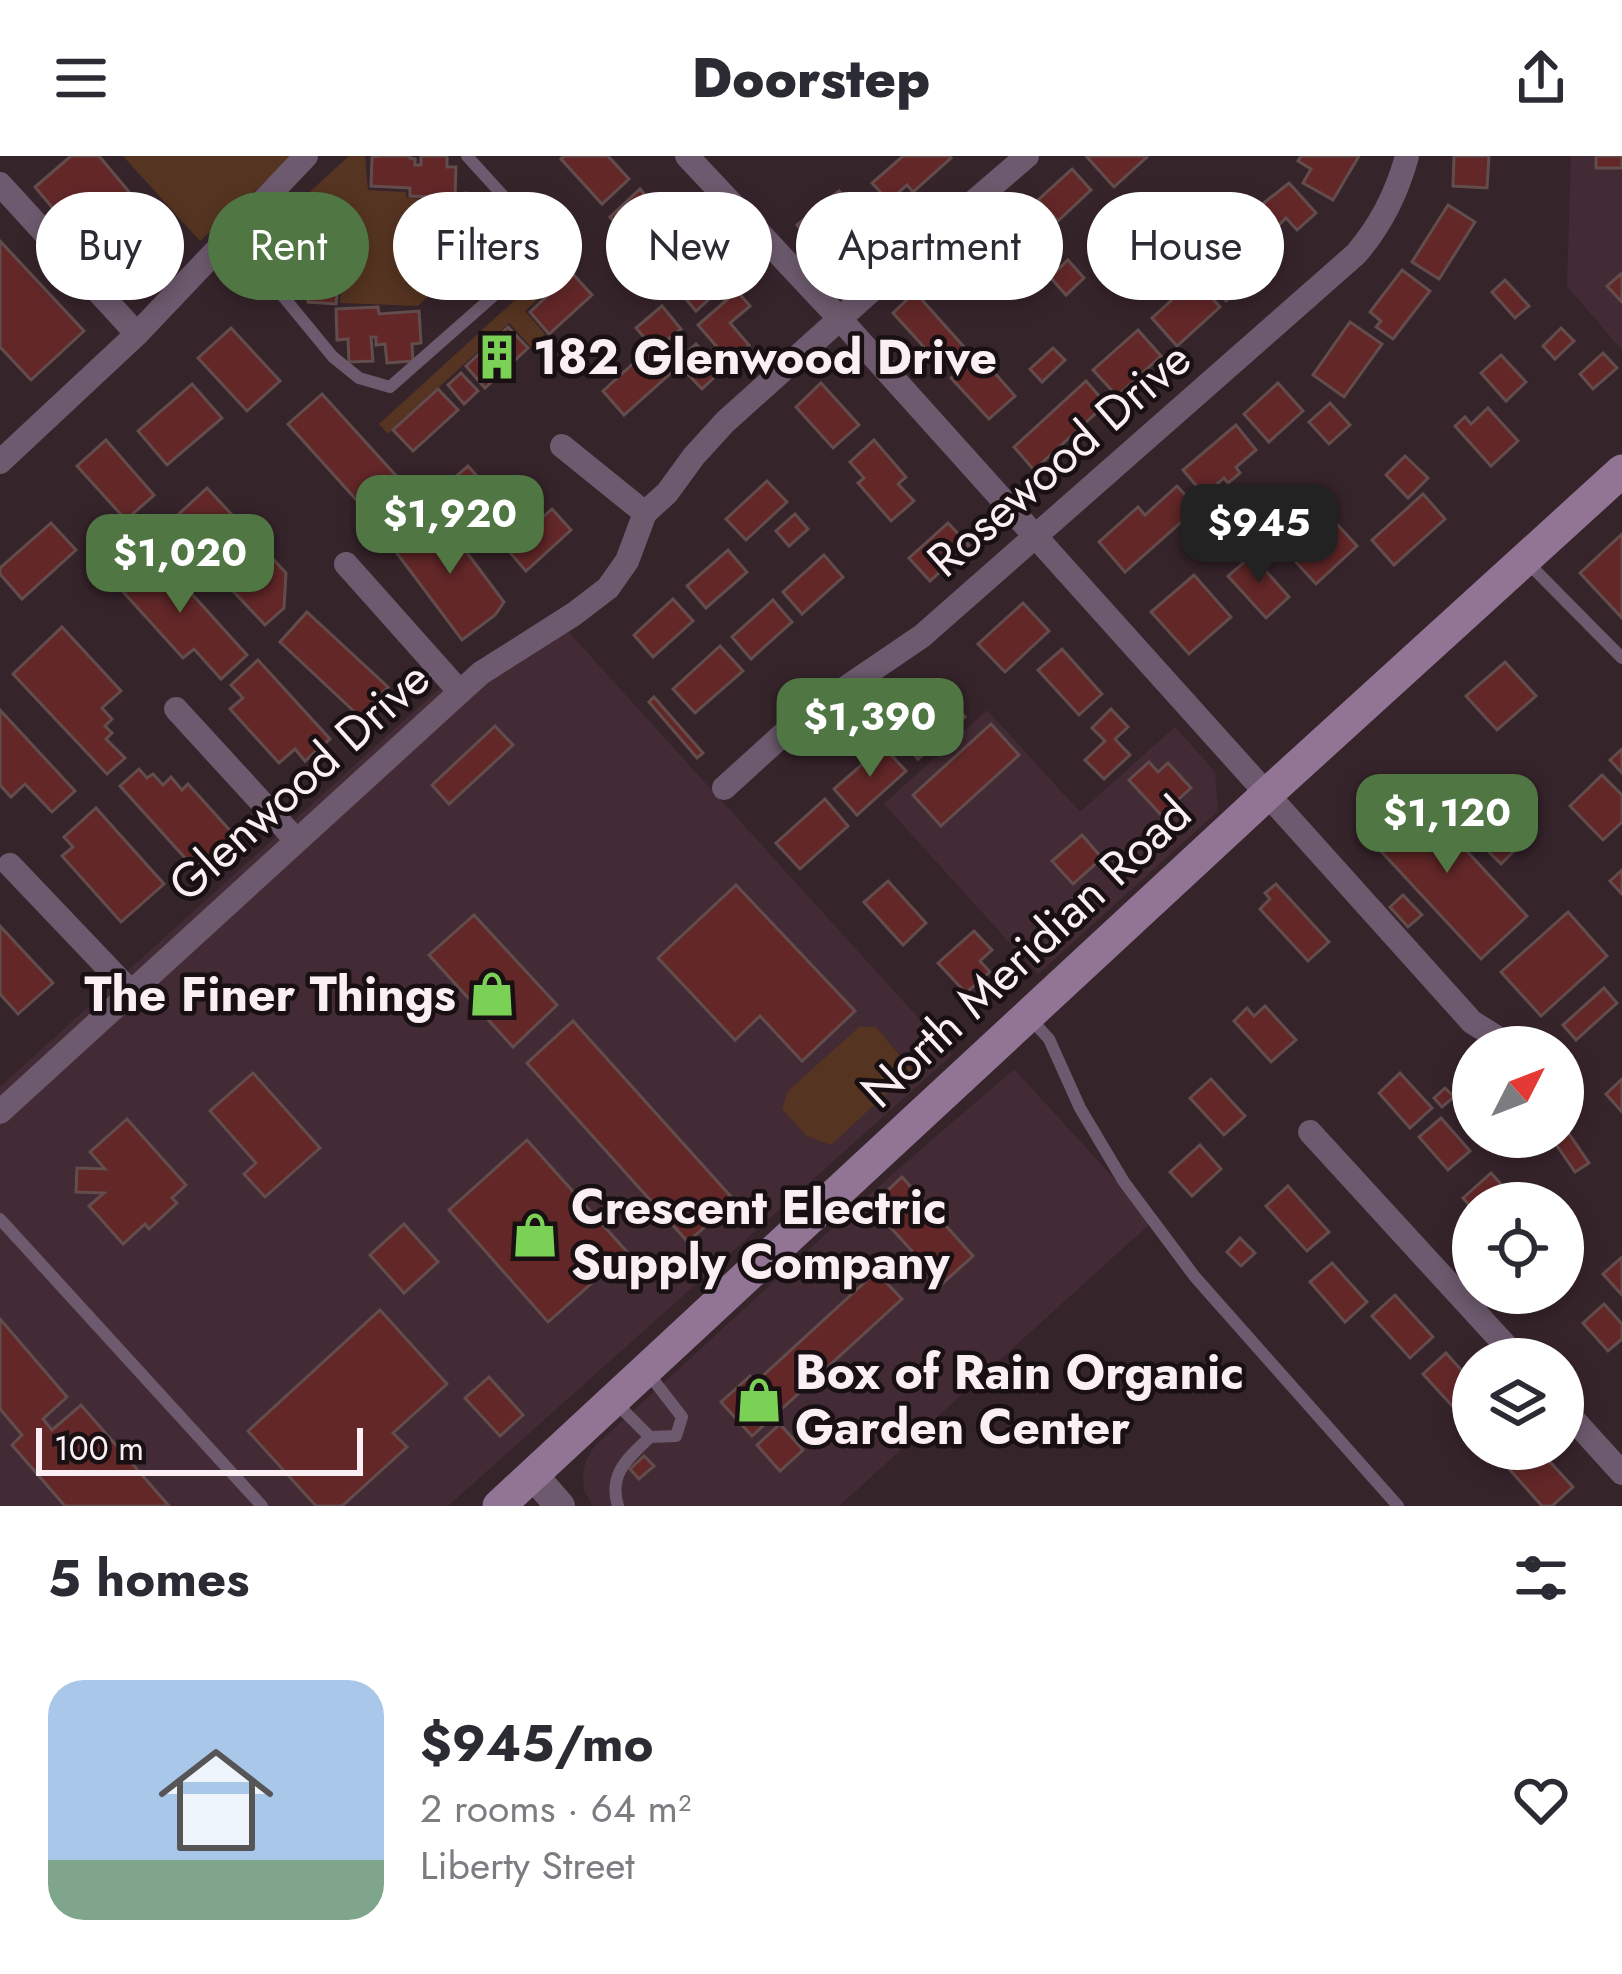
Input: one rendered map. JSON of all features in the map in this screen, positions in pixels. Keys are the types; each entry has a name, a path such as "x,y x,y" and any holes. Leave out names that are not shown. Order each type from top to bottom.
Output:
{"main road":[{"name":"North Meridian Road","path":"499,1506 1622,471"}],"street":[{"path":"271,192 306,156"},
{"path":"687,156 1478,1026"},
{"name":"Glenwood Drive","path":"0,1112 482,673 608,588 626,561 645,513 667,494 724,422 1027,156"},
{"name":"Rosewood Drive","path":"724,788 800,719 922,636 1356,254 1381,222 1407,156"},
{"path":"0,184 137,334"},
{"path":"0,462 137,334 208,258"},
{"path":"562,446 645,513"},
{"path":"346,564 460,692"},
{"path":"176,709 296,840"},
{"path":"10,865 130,991"},
{"path":"1310,1132 1499,1338"},
{"path":"1584,1431 1622,1473"},
{"path":"532,1475 560,1506"}],"lane":[{"path":"286,300 333,357 359,378 390,387 507,284 533,255 537,232 467,156"},
{"path":"1524,559 1622,658"},
{"path":"1028,1015 1048,1040 1080,1108 1124,1182 1195,1277 1398,1506"},
{"path":"0,1219 262,1506"},
{"path":"617,1506 614,1480 624,1461 650,1437 676,1436 682,1417 645,1369"},
{"path":"612,1400 650,1437"}],"shaded area":[{"path":"123,156 293,156 254,192 208,192 208,234 200,241 184,223 184,192 156,192"},
{"path":"349,156 365,156 368,190 406,192 393,192 393,300 424,300 418,306 340,303 369,300 369,192 310,192"},
{"path":"1571,156 1622,156 1622,350 1567,286"},
{"path":"515,300 537,300 525,311 545,334 531,347 509,323 388,434 379,424"},
{"path":"555,617 952,1055 448,1506 0,1506 0,1087 434,693"},
{"path":"987,710 1080,812 1175,727 1215,772 1218,811 1038,974 884,804"},
{"path":"859,1027 876,1027 912,1070 831,1145 807,1136 782,1109 788,1091"},
{"path":"1014,1069 1153,1221 839,1506 593,1506 584,1490 583,1474 595,1446 863,1200"}],"building":[{"path":"71,156 99,156 129,192 39,192 35,187"},
{"path":"410,156 415,165 421,165 421,156 447,156 447,167 456,167 455,192 371,186 372,157"},
{"path":"608,156 629,179 615,192 606,192 602,204 561,159"},
{"path":"903,156 951,158 913,192 907,185 899,192 880,192 872,183"},
{"path":"1086,156 1146,156 1147,157 1114,187"},
{"path":"1301,156 1359,156 1333,200 1303,183 1311,169 1298,161"},
{"path":"1454,156 1489,156 1487,188 1453,186"},
{"path":"1596,156 1622,156 1622,168 1596,168"},
{"path":"1072,169 1091,190 1063,216 1063,192 1047,192"},
{"path":"1289,183 1316,213 1297,230 1284,220 1284,192 1278,192"},
{"path":"1448,205 1475,222 1439,279 1412,262"},
{"path":"0,241 36,280 36,300 55,300 84,331 31,380 0,347"},
{"path":"1068,260 1084,278 1066,295 1063,292 1063,265"},
{"path":"1402,270 1430,291 1393,339 1376,327 1381,321 1370,312"},
{"path":"1622,273 1622,302 1607,286"},
{"path":"1505,280 1529,306 1515,318 1492,292"},
{"path":"582,284 592,295 549,334 530,312 543,300 582,300"},
{"path":"687,300 708,300 696,311"},
{"path":"727,300 745,300 750,306 730,323 749,345 730,362 698,325"},
{"path":"907,300 922,300 964,347 942,367 893,313"},
{"path":"1172,300 1214,300 1220,307 1177,346 1152,318"},
{"path":"662,306 681,329 655,350 636,328"},
{"path":"378,307 379,314 419,311 421,343 412,344 413,361 387,363 385,344 376,345 376,337 371,337 373,361 349,362 348,339 337,340 336,309"},
{"path":"1350,322 1382,344 1344,397 1313,375"},
{"name":"182 Glenwood Drive","path":"508,327 528,348 485,388 466,366"},
{"path":"231,328 280,381 247,411 198,358"},
{"path":"1561,328 1574,341 1555,359 1543,346"},
{"path":"1138,330 1161,356 1117,396 1093,370"},
{"path":"696,344 722,370 702,389 676,362"},
{"path":"1053,348 1065,360 1042,382 1030,369"},
{"path":"649,349 671,373 624,415 603,391"},
{"path":"1603,353 1617,368 1593,389 1580,374"},
{"path":"978,354 1015,396 989,419 951,378"},
{"path":"1501,355 1526,382 1506,401 1481,373"},
{"path":"461,373 478,391 464,404 448,385"},
{"path":"1086,381 1106,404 1034,470 1014,447"},
{"path":"821,383 859,425 833,448 796,407"},
{"path":"1278,383 1303,411 1269,442 1244,414"},
{"path":"192,384 222,418 167,465 138,431"},
{"path":"438,389 458,410 413,451 393,430"},
{"path":"322,394 409,490 401,502 388,498 370,515 288,424"},
{"path":"1330,403 1350,425 1329,444 1309,422"},
{"path":"1488,408 1518,441 1491,466 1455,426 1465,417 1471,424"},
{"path":"1236,425 1256,450 1236,467 1240,473 1228,483 1224,478 1204,495 1183,470"},
{"path":"106,440 154,495 126,520 77,466"},
{"path":"874,440 906,477 898,484 914,501 891,521 858,483 864,478 850,462"},
{"path":"1405,456 1428,478 1408,498 1386,475"},
{"path":"468,466 508,511 487,530 446,485"},
{"path":"767,481 787,502 746,540 726,519"},
{"path":"1177,486 1197,508 1125,572 1099,542 1138,507 1145,515"},
{"path":"207,488 286,573 284,608 265,625 169,523"},
{"path":"1294,492 1316,516 1324,510 1357,546 1316,584 1260,523"},
{"path":"1423,494 1445,519 1394,565 1372,540"},
{"path":"552,509 571,530 526,571 507,549"},
{"path":"438,514 504,602 495,615 462,640 393,548"},
{"path":"795,514 808,529 789,546 776,531"},
{"path":"51,523 76,550 22,599 0,568"},
{"path":"948,523 969,545 930,581 909,558"},
{"path":"1622,534 1622,618 1580,573"},
{"path":"728,550 747,572 706,608 687,586"},
{"path":"154,552 247,655 221,679 194,649 183,658 117,585"},
{"path":"824,555 843,577 802,614 783,592"},
{"path":"1252,555 1289,597 1266,618 1228,576"},
{"path":"1194,575 1231,617 1189,654 1151,612"},
{"path":"673,599 693,621 653,657 634,635"},
{"path":"773,600 792,622 751,659 732,637"},
{"path":"1023,603 1049,631 1005,672 978,644"},
{"path":"307,612 388,687 360,717 280,642"},
{"path":"62,627 121,691 102,708 112,719 105,726 112,733 106,739 125,758 107,774 13,674"},
{"path":"720,646 743,671 695,713 673,689"},
{"path":"1062,649 1102,694 1079,715 1038,670"},
{"path":"258,660 330,739 305,761 295,749 279,763 230,709 243,698 231,685"},
{"path":"1505,662 1536,696 1497,730 1466,696"},
{"path":"942,692 965,717 918,759 896,734"},
{"path":"654,697 703,753 697,758 649,702"},
{"path":"1111,709 1128,727 1115,739 1130,755 1104,779 1085,760 1105,741 1092,728"},
{"path":"0,710 75,791 52,812 25,784 11,797 0,785"},
{"path":"991,724 1019,755 941,826 913,795"},
{"path":"495,726 513,745 449,804 432,785"},
{"path":"883,746 906,771 857,815 834,789"},
{"path":"1622,749 1622,773 1610,760"},
{"path":"1149,762 1158,772 1168,763 1191,788 1161,815 1129,780"},
{"path":"139,769 147,778 153,774 163,785 171,777 182,790 188,784 234,835 196,870 120,786"},
{"path":"1602,775 1622,795 1622,822 1603,840 1570,806"},
{"path":"1412,792 1527,916 1481,959 1366,835"},
{"path":"825,799 848,826 800,869 776,843"},
{"path":"96,808 164,884 121,922 62,856 73,847 64,837"},
{"path":"1477,808 1517,848 1501,864 1461,824"},
{"path":"1082,835 1102,858 1073,884 1052,861"},
{"path":"1622,870 1622,894 1610,881"},
{"path":"888,881 926,923 903,945 864,902"},
{"path":"1276,884 1329,942 1308,961 1260,909 1270,899 1265,893"},
{"path":"736,885 855,1011 802,1061 760,1016 735,1040 658,958"},
{"path":"1403,895 1422,915 1408,927 1390,907"},
{"path":"1568,912 1607,956 1541,1016 1501,972"},
{"path":"474,915 557,1005 513,1047 429,955"},
{"path":"0,926 53,983 18,1014 0,994"},
{"path":"974,931 992,950 980,961 990,972 966,993 938,963"},
{"path":"1604,988 1617,1003 1584,1033 1584,1026 1563,1025"},
{"path":"1265,1006 1296,1040 1271,1062 1234,1021 1247,1008 1254,1016"},
{"path":"573,1021 734,1200 688,1242 527,1063"},
{"path":"253,1073 320,1148 265,1197 244,1174 256,1163 210,1111"},
{"path":"1400,1073 1432,1108 1410,1128 1379,1093"},
{"path":"1211,1079 1245,1116 1224,1135 1190,1098"},
{"path":"1622,1079 1622,1112 1606,1094"},
{"path":"1445,1088 1452,1095 1442,1107 1434,1098"},
{"path":"1441,1118 1452,1131 1452,1158 1462,1158 1448,1170 1419,1137"},
{"path":"127,1119 186,1185 172,1198 177,1203 149,1229 145,1224 123,1244 89,1206 104,1193 76,1192 77,1168 105,1169 90,1152"},
{"path":"527,1140 627,1252 548,1322 449,1210"},
{"path":"1200,1145 1221,1169 1192,1196 1170,1172"},
{"path":"1584,1156 1589,1163 1575,1172 1565,1158"},
{"path":"902,1177 973,1256 942,1284 871,1206"},
{"path":"1288,1186 1329,1232 1307,1251 1266,1206"},
{"path":"404,1224 438,1262 404,1293 370,1255"},
{"path":"1240,1238 1255,1253 1241,1266 1227,1252"},
{"path":"1622,1257 1622,1295 1603,1274"},
{"path":"1332,1263 1367,1302 1345,1322 1310,1282"},
{"path":"876,1272 902,1299 752,1436 721,1402 750,1376 756,1382"},
{"path":"1395,1295 1433,1337 1410,1358 1372,1316"},
{"path":"1604,1304 1622,1324 1622,1339 1608,1351 1583,1323"},
{"path":"380,1310 447,1384 393,1433 407,1447 342,1506 316,1506 248,1431"},
{"path":"0,1319 67,1397 43,1419 52,1430 81,1405 169,1506 65,1506 12,1445 22,1435 0,1409"},
{"path":"1446,1353 1452,1360 1452,1406 1423,1374"},
{"path":"489,1377 523,1415 500,1436 465,1398"},
{"path":"780,1424 803,1450 780,1471 757,1445"},
{"path":"644,1456 654,1466 639,1479 630,1469"},
{"path":"1510,1470 1557,1470 1573,1487 1552,1506 1542,1506"}],"place":[{"name":"182 Glenwood Drive","path":"497,357"},
{"name":"The Finer Things","path":"492,994"},
{"name":"Crescent Electric Supply Company","path":"535,1235"},
{"name":"Box of Rain Organic Garden Center","path":"759,1400"}]}
